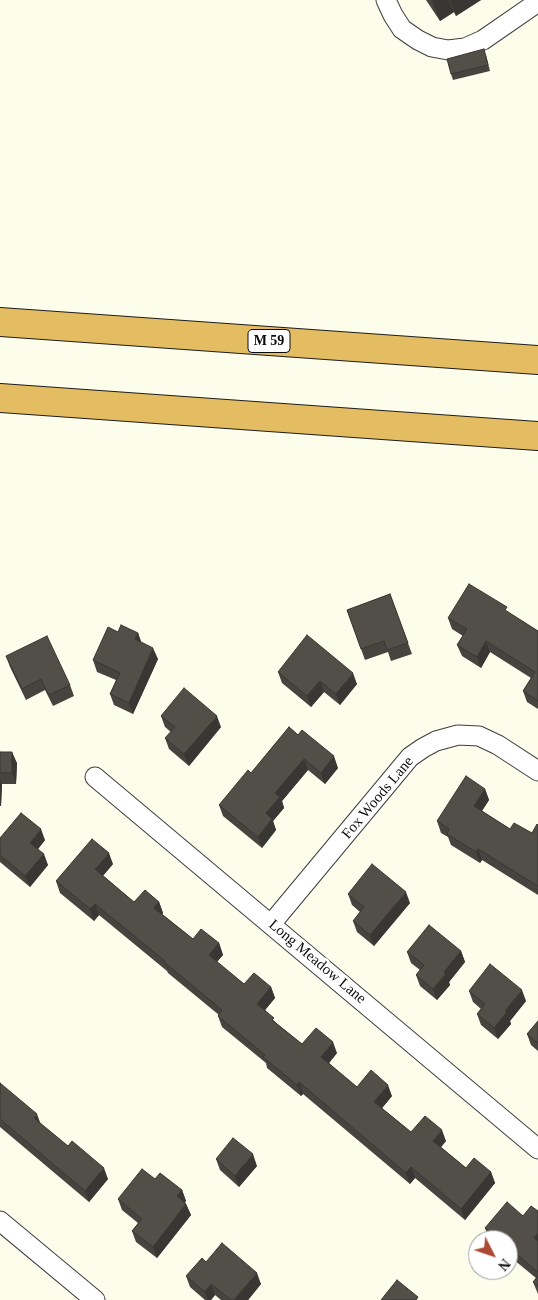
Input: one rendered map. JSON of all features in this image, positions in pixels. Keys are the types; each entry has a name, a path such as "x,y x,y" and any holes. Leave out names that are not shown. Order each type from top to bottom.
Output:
{"highway":[{"name":"M 59","path":"0,322 538,360"},
{"path":"0,398 538,436"}],"street":[{"path":"386,0 402,28 418,40 432,47 448,50 465,48 483,40 538,2"},
{"name":"Fox Woods Lane","path":"271,924 410,757 423,748 436,741 458,735 480,736 498,744 538,771"},
{"name":"Long Meadow Lane","path":"95,777 538,1149"},
{"path":"0,1220 95,1300"}],"building":[{"path":"484,49 488,65 451,74 447,59"},
{"path":"469,584 507,607 505,610 538,631 538,701 523,691 535,672 486,641 477,657 457,645 467,629 448,618"},
{"path":"390,594 408,643 387,650 384,641 361,649 347,610"},
{"path":"121,625 138,633 135,639 153,648 129,703 110,694 120,673 93,660 108,627 118,632"},
{"path":"307,635 353,673 336,694 320,681 307,696 278,672"},
{"path":"47,636 70,685 49,695 41,679 22,689 6,656"},
{"path":"184,688 217,716 184,754 165,738 175,727 161,716"},
{"path":"289,727 298,735 302,730 334,756 321,773 304,759 275,793 280,797 266,813 272,819 258,837 219,805 248,770 251,773"},
{"path":"0,752 12,752 12,773 0,773"},
{"path":"466,776 485,789 474,806 510,829 514,823 532,833 538,825 538,886 478,849 476,852 447,834 449,829 437,821"},
{"path":"21,813 41,829 30,843 44,854 25,876 0,855 0,838"},
{"path":"92,839 109,853 95,869 134,902 145,890 159,902 154,908 193,939 201,929 219,943 209,955 244,984 254,973 271,987 257,1004 274,1018 272,1020 302,1044 316,1028 333,1042 321,1057 357,1087 371,1070 388,1085 374,1102 411,1132 425,1116 442,1130 433,1141 466,1168 474,1158 491,1172 461,1209 411,1167 406,1173 299,1082 297,1085 263,1057 265,1055 218,1016 222,1010 165,961 95,904 90,909 56,881"},
{"path":"372,864 406,892 370,935 353,921 364,907 348,894"},
{"path":"429,925 461,951 444,972 446,974 433,989 416,975 424,965 407,952"},
{"path":"490,964 522,990 494,1028 477,1014 485,1004 469,991"},
{"path":"538,1021 538,1043 527,1034"},
{"path":"0,1083 37,1114 34,1118 68,1146 72,1141 104,1168 85,1191 0,1119"},
{"path":"233,1138 253,1154 235,1176 216,1159"},
{"path":"142,1169 155,1179 160,1173 182,1190 177,1196 186,1204 153,1247 132,1231 142,1219 118,1199"},
{"path":"507,1202 523,1216 531,1206 538,1211 538,1233 534,1238 538,1241 538,1272 518,1255 518,1230 487,1230 485,1228"},
{"path":"222,1243 257,1273 234,1300 231,1300 211,1284 205,1292 186,1276 202,1258 206,1262"},
{"path":"538,1276 538,1286 533,1282"},
{"path":"397,1280 418,1297 416,1300 381,1300"}]}
